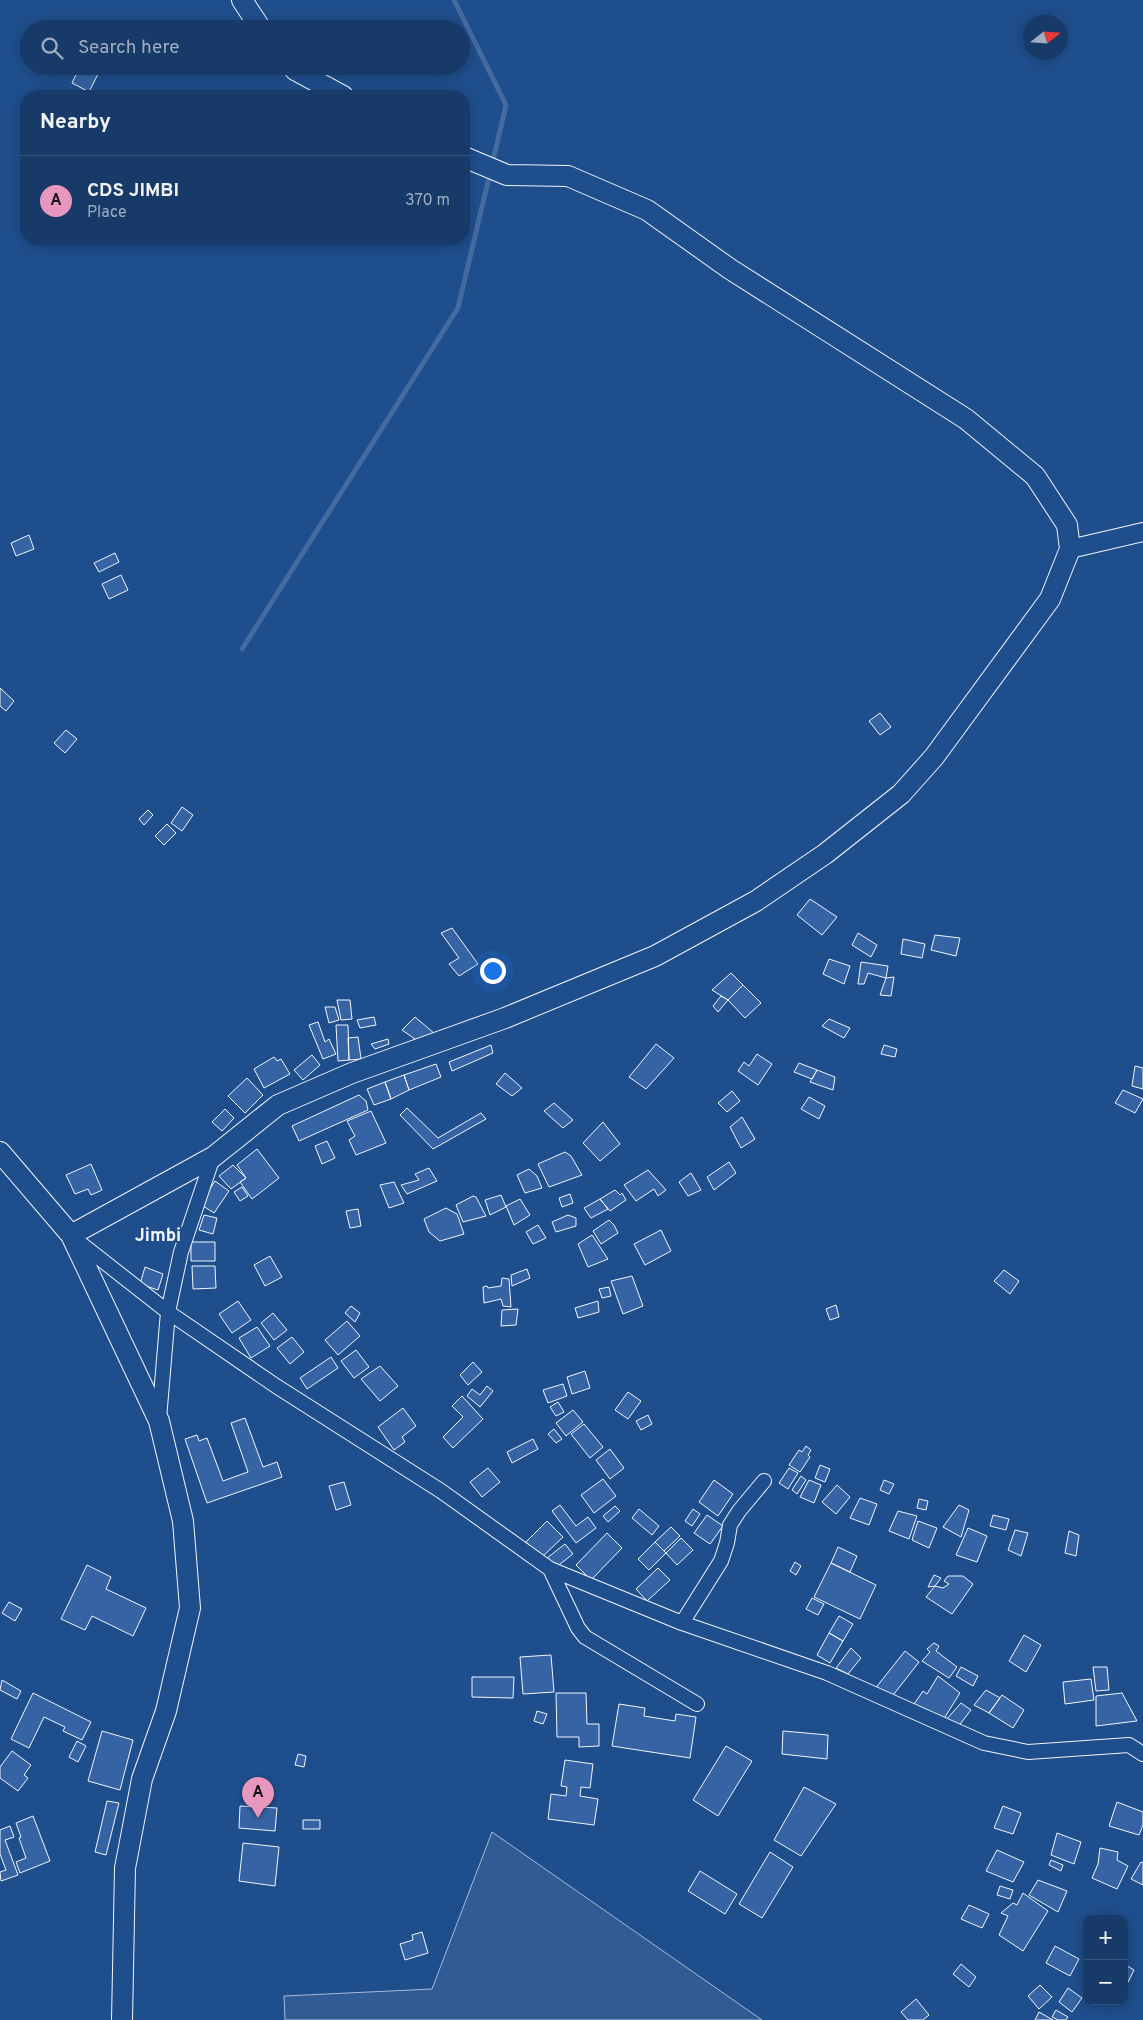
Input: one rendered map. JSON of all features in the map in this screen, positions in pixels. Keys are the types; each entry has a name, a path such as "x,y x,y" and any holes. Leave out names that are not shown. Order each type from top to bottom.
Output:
{"main road":[{"path":"242,0 255,20"},
{"path":"303,75 332,90"},
{"path":"71,1235 213,1157 278,1105 352,1072 505,1018 656,956 756,901 825,854 901,794 934,757 1050,599 1070,549 1068,525 1035,476 966,419 730,269 647,210 568,176 507,175 470,161"},
{"path":"0,1152 71,1235 159,1421 184,1521 190,1608 166,1711 142,1779 125,1868 122,2020"}],"street":[{"path":"1070,549 1143,532"},
{"path":"159,1421 168,1312 181,1252 213,1157"},
{"path":"71,1235 168,1312 276,1386 441,1491 550,1569 682,1623 827,1674 984,1743 1028,1752 1136,1743 1143,1754"},
{"path":"682,1623 721,1561 728,1543 730,1525 738,1512 764,1481"},
{"path":"550,1569 578,1628 585,1637 697,1704"}],"shaded area":[{"path":"492,1832 762,2020 285,2020 284,1996 432,1989"}],"building":[{"path":"76,75 98,75 90,90 85,90 72,83"},
{"path":"29,535 34,549 16,556 11,543"},
{"path":"115,553 119,562 99,572 94,563"},
{"path":"121,575 128,590 109,599 102,584"},
{"path":"0,688 14,701 6,711 0,706"},
{"path":"880,713 891,727 880,735 869,721"},
{"path":"66,730 77,739 65,753 54,743"},
{"path":"182,807 193,815 182,831 171,823"},
{"path":"148,810 153,815 144,825 139,819"},
{"path":"167,824 176,833 164,845 155,836"},
{"path":"810,899 837,917 822,935 797,915"},
{"path":"452,928 478,964 459,976 449,964 459,958 441,933"},
{"path":"858,933 877,945 871,957 852,945"},
{"path":"935,935 960,938 956,956 931,950"},
{"path":"903,939 925,944 922,958 901,954"},
{"path":"829,959 850,966 844,984 823,974"},
{"path":"861,962 888,966 886,978 868,973 864,984 858,984"},
{"path":"731,973 743,985 728,1000 712,990"},
{"path":"894,977 891,996 880,995 886,978"},
{"path":"743,985 761,1003 745,1018 728,1000"},
{"path":"721,996 728,1000 718,1012 713,1006"},
{"path":"337,1000 350,1000 352,1019 341,1020"},
{"path":"325,1007 335,1007 339,1020 329,1023"},
{"path":"374,1017 376,1025 360,1028 357,1020"},
{"path":"415,1017 435,1034 425,1046 402,1030"},
{"path":"829,1019 850,1028 844,1038 822,1026"},
{"path":"318,1022 325,1042 329,1039 336,1054 323,1059 309,1025"},
{"path":"336,1025 348,1025 349,1060 338,1061"},
{"path":"358,1037 361,1059 349,1060 348,1038"},
{"path":"388,1039 389,1044 375,1049 371,1044"},
{"path":"656,1044 674,1058 646,1089 629,1077"},
{"path":"491,1045 493,1053 452,1071 449,1062"},
{"path":"884,1045 897,1049 895,1057 881,1054"},
{"path":"757,1054 772,1064 758,1085 738,1071 744,1062 749,1066"},
{"path":"312,1055 320,1065 303,1080 294,1070"},
{"path":"274,1057 277,1061 281,1059 290,1074 264,1088 254,1069"},
{"path":"799,1063 817,1070 812,1079 794,1072"},
{"path":"436,1064 441,1077 409,1090 404,1075"},
{"path":"1135,1066 1143,1068 1143,1089 1132,1086"},
{"path":"817,1070 835,1077 833,1090 810,1082"},
{"path":"505,1073 522,1088 512,1096 496,1084"},
{"path":"404,1075 409,1090 391,1099 385,1082"},
{"path":"247,1078 263,1095 245,1113 228,1096"},
{"path":"385,1082 391,1099 374,1105 367,1089"},
{"path":"1123,1090 1143,1099 1135,1113 1115,1103"},
{"path":"732,1091 740,1101 727,1112 718,1103"},
{"path":"359,1095 366,1101 368,1110 299,1141 292,1126"},
{"path":"809,1097 825,1106 819,1119 801,1109"},
{"path":"554,1103 573,1120 563,1128 544,1111"},
{"path":"407,1108 438,1138 481,1113 486,1119 433,1149 400,1115"},
{"path":"225,1109 234,1118 222,1131 212,1122"},
{"path":"371,1111 386,1143 356,1155 349,1140 355,1136 347,1121"},
{"path":"742,1117 755,1139 741,1148 730,1127"},
{"path":"603,1122 620,1144 600,1161 583,1143"},
{"path":"327,1141 335,1158 322,1164 315,1146"},
{"path":"257,1149 279,1178 252,1199 240,1182 246,1178 237,1165"},
{"path":"565,1152 571,1156 582,1175 549,1187 538,1164"},
{"path":"729,1162 736,1173 714,1190 707,1177"},
{"path":"91,1164 102,1190 91,1195 88,1189 75,1194 66,1175"},
{"path":"233,1165 246,1178 231,1189 219,1176"},
{"path":"429,1168 437,1181 407,1194 401,1185 419,1180 415,1174"},
{"path":"529,1169 537,1176 542,1188 525,1193 517,1175"},
{"path":"648,1170 666,1190 658,1196 654,1189 636,1201 624,1185"},
{"path":"691,1173 701,1190 688,1196 679,1182"},
{"path":"215,1181 229,1191 214,1213 200,1204"},
{"path":"394,1182 404,1203 389,1208 380,1185"},
{"path":"242,1187 248,1196 240,1201 234,1192"},
{"path":"615,1190 620,1195 622,1193 626,1200 610,1211 600,1199"},
{"path":"570,1194 573,1203 562,1207 559,1198"},
{"path":"501,1195 506,1207 490,1215 485,1200"},
{"path":"473,1196 476,1197 486,1216 463,1222 456,1205"},
{"path":"520,1199 530,1215 514,1225 506,1206"},
{"path":"600,1199 608,1209 591,1218 584,1208"},
{"path":"446,1208 457,1214 464,1234 440,1241 429,1232 424,1219"},
{"path":"358,1209 361,1226 350,1228 346,1211"},
{"path":"204,1215 217,1218 213,1234 199,1230"},
{"path":"568,1215 576,1218 576,1226 556,1232 552,1222"},
{"path":"609,1220 618,1233 601,1244 593,1231"},
{"path":"538,1225 546,1238 533,1244 526,1232"},
{"path":"661,1230 671,1251 645,1265 634,1244"},
{"path":"592,1235 608,1259 588,1267 578,1244"},
{"path":"191,1242 215,1242 215,1261 191,1261"},
{"path":"270,1256 282,1277 265,1286 254,1265"},
{"path":"192,1266 215,1266 216,1288 193,1289"},
{"path":"145,1267 163,1274 158,1290 140,1284"},
{"path":"527,1269 530,1278 512,1286 511,1275"},
{"path":"1004,1270 1019,1281 1010,1294 994,1281"},
{"path":"632,1276 643,1306 623,1314 611,1281"},
{"path":"502,1278 509,1279 511,1307 503,1306 501,1299 484,1303 483,1287 501,1286"},
{"path":"609,1287 611,1296 602,1298 599,1289"},
{"path":"238,1301 251,1320 232,1333 219,1314"},
{"path":"598,1301 599,1312 578,1318 575,1308"},
{"path":"836,1305 839,1317 830,1320 826,1309"},
{"path":"351,1306 360,1313 355,1322 345,1313"},
{"path":"518,1309 516,1325 501,1326 502,1310"},
{"path":"273,1313 287,1330 274,1340 261,1323"},
{"path":"347,1321 360,1336 338,1355 325,1340"},
{"path":"257,1327 270,1346 251,1358 239,1338"},
{"path":"292,1337 304,1352 290,1364 277,1348"},
{"path":"356,1350 369,1367 354,1378 341,1361"},
{"path":"331,1357 338,1368 307,1389 300,1378"},
{"path":"473,1362 482,1372 468,1385 460,1375"},
{"path":"380,1366 398,1386 380,1401 361,1379"},
{"path":"585,1371 590,1388 572,1394 567,1377"},
{"path":"563,1384 567,1396 548,1403 543,1390"},
{"path":"487,1386 493,1391 480,1407 467,1396 472,1389 480,1395"},
{"path":"628,1392 641,1401 628,1419 615,1410"},
{"path":"462,1396 483,1419 453,1448 443,1437 463,1417 452,1406"},
{"path":"558,1402 564,1412 556,1416 550,1407"},
{"path":"403,1408 416,1426 402,1437 405,1442 394,1450 378,1427"},
{"path":"573,1410 583,1422 566,1436 556,1423"},
{"path":"648,1415 652,1424 641,1430 636,1421"},
{"path":"245,1418 263,1467 277,1462 282,1477 207,1503 185,1439 197,1435 199,1441 207,1438 223,1481 248,1472 231,1423"},
{"path":"584,1424 603,1447 590,1458 571,1434"},
{"path":"554,1429 562,1439 556,1443 548,1434"},
{"path":"533,1439 538,1449 512,1463 507,1452"},
{"path":"806,1446 811,1450 808,1455 810,1457 800,1472 789,1465 799,1450 802,1452"},
{"path":"610,1449 624,1468 610,1479 596,1460"},
{"path":"820,1465 830,1469 825,1482 815,1478"},
{"path":"488,1468 500,1482 482,1497 470,1482"},
{"path":"789,1468 798,1473 788,1489 779,1483"},
{"path":"801,1476 806,1480 797,1494 792,1490"},
{"path":"603,1479 616,1496 594,1513 581,1495"},
{"path":"714,1480 733,1494 718,1516 699,1502"},
{"path":"809,1480 821,1485 814,1503 800,1497"},
{"path":"884,1480 894,1484 889,1494 880,1490"},
{"path":"344,1482 351,1505 336,1510 329,1486"},
{"path":"837,1485 850,1497 836,1514 822,1502"},
{"path":"860,1498 877,1504 869,1525 850,1518"},
{"path":"919,1499 928,1501 926,1510 917,1508"},
{"path":"560,1505 576,1526 588,1517 596,1528 576,1543 552,1511"},
{"path":"959,1505 969,1510 961,1537 943,1527"},
{"path":"615,1506 620,1511 608,1522 603,1516"},
{"path":"639,1509 659,1526 652,1535 632,1518"},
{"path":"693,1509 700,1514 692,1526 685,1521"},
{"path":"898,1511 917,1516 909,1539 889,1531"},
{"path":"707,1515 723,1526 710,1544 694,1533"},
{"path":"993,1515 1009,1519 1006,1530 990,1526"},
{"path":"547,1521 563,1537 541,1558 526,1542"},
{"path":"918,1521 937,1528 929,1548 912,1540"},
{"path":"671,1527 680,1536 664,1551 655,1542"},
{"path":"968,1528 987,1536 977,1562 956,1555"},
{"path":"1015,1530 1028,1533 1021,1556 1008,1550"},
{"path":"1069,1531 1079,1535 1076,1556 1065,1553"},
{"path":"607,1533 622,1548 591,1580 576,1565"},
{"path":"681,1538 693,1550 677,1565 666,1553"},
{"path":"655,1542 666,1553 649,1570 638,1559"},
{"path":"565,1544 573,1554 555,1568 547,1558"},
{"path":"838,1547 857,1556 850,1572 831,1563"},
{"path":"795,1562 801,1566 796,1575 790,1571"},
{"path":"831,1563 876,1585 860,1619 814,1597"},
{"path":"87,1565 111,1577 106,1589 146,1608 133,1636 92,1616 85,1630 61,1619"},
{"path":"658,1568 670,1580 647,1601 636,1589"},
{"path":"934,1575 941,1578 935,1586 928,1587"},
{"path":"948,1576 963,1576 973,1584 952,1614 926,1597 935,1586 943,1588 949,1584 944,1581"},
{"path":"812,1598 824,1604 818,1615 806,1609"},
{"path":"9,1602 22,1609 15,1621 2,1613"},
{"path":"839,1616 853,1624 843,1641 829,1633"},
{"path":"829,1633 843,1641 830,1663 817,1655"},
{"path":"1024,1635 1041,1645 1026,1672 1009,1661"},
{"path":"934,1643 939,1646 936,1651 957,1667 949,1678 922,1661 930,1652 927,1649"},
{"path":"851,1648 861,1658 848,1674 836,1668"},
{"path":"905,1651 919,1662 890,1699 874,1690"},
{"path":"551,1655 554,1692 523,1694 520,1657"},
{"path":"961,1667 978,1676 973,1686 956,1676"},
{"path":"1093,1667 1107,1667 1109,1690 1096,1691"},
{"path":"938,1676 960,1693 940,1725 910,1710 923,1691 927,1694"},
{"path":"472,1677 514,1677 513,1698 472,1697"},
{"path":"1091,1679 1094,1700 1065,1704 1063,1682"},
{"path":"2,1680 21,1691 17,1699 0,1690"},
{"path":"986,1690 1000,1698 989,1713 974,1705"},
{"path":"33,1693 91,1722 82,1740 63,1731 65,1727 44,1717 29,1748 11,1739"},
{"path":"556,1693 586,1693 587,1724 599,1724 599,1746 579,1747 579,1737 557,1737"},
{"path":"1122,1693 1137,1721 1096,1726 1096,1696"},
{"path":"1002,1695 1024,1710 1013,1728 989,1713"},
{"path":"961,1703 971,1710 957,1728 945,1721"},
{"path":"619,1704 645,1708 644,1716 675,1721 676,1714 696,1717 690,1758 612,1746"},
{"path":"537,1711 547,1714 543,1724 534,1721"},
{"path":"102,1731 133,1740 120,1790 88,1781"},
{"path":"783,1731 828,1735 827,1759 782,1754"},
{"path":"77,1741 86,1746 78,1762 69,1757"},
{"path":"726,1746 752,1761 718,1816 693,1800"},
{"path":"12,1751 31,1765 24,1775 28,1778 18,1791 0,1778 0,1767"},
{"path":"298,1754 306,1756 304,1767 295,1765"},
{"path":"565,1760 593,1764 590,1788 581,1787 580,1796 598,1799 594,1825 548,1819 551,1794 566,1796 567,1787 561,1786"},
{"path":"804,1787 836,1804 801,1856 774,1840"},
{"path":"107,1801 119,1803 106,1855 95,1852"},
{"path":"1117,1802 1143,1812 1143,1825 1139,1835 1109,1826"},
{"path":"240,1806 277,1808 275,1831 239,1828"},
{"path":"1003,1806 1021,1813 1013,1834 994,1828"},
{"path":"33,1816 50,1861 20,1873 16,1862 26,1858 16,1823"},
{"path":"303,1820 320,1820 320,1829 303,1829"},
{"path":"10,1826 14,1837 5,1840 18,1875 1,1881 0,1872 6,1870 0,1854 0,1830"},
{"path":"1057,1833 1081,1842 1074,1864 1051,1855"},
{"path":"243,1843 279,1847 275,1886 239,1881"},
{"path":"1100,1848 1118,1852 1117,1860 1128,1866 1117,1889 1092,1878 1098,1864"},
{"path":"997,1850 1024,1862 1013,1882 986,1871"},
{"path":"770,1852 793,1867 762,1918 739,1904"},
{"path":"1051,1860 1063,1865 1061,1871 1049,1865"},
{"path":"1141,1862 1143,1863 1143,1885 1131,1879"},
{"path":"700,1871 737,1894 725,1914 688,1891"},
{"path":"1038,1880 1067,1891 1058,1912 1029,1895"},
{"path":"1000,1886 1013,1890 1010,1899 997,1895"},
{"path":"1023,1893 1048,1911 1023,1951 999,1935 1008,1916 1001,1913 1013,1903 1017,1905"},
{"path":"969,1905 989,1914 982,1928 961,1919"},
{"path":"422,1932 428,1953 405,1960 400,1944 413,1940 412,1935"},
{"path":"1055,1946 1079,1959 1070,1976 1046,1963"},
{"path":"961,1964 976,1977 969,1987 953,1974"},
{"path":"1128,1966 1134,1970 1128,1982"},
{"path":"1040,1985 1052,1997 1039,2009 1028,1996"},
{"path":"1068,1988 1082,1998 1072,2012 1059,2002"},
{"path":"916,1999 929,2015 923,2020 908,2020 901,2012"},
{"path":"1056,2010 1068,2017 1066,2020 1058,2020 1052,2017"},
{"path":"1039,2012 1053,2020 1035,2020"}],"waterway":[{"path":"454,0 464,20"},
{"path":"470,32 506,105 492,165"},
{"path":"242,649 458,308 490,173"}],"place":[{"name":"CDS JIMBI","path":"258,1818"}],"district":[{"name":"Jimbi","path":"158,1235"}]}
